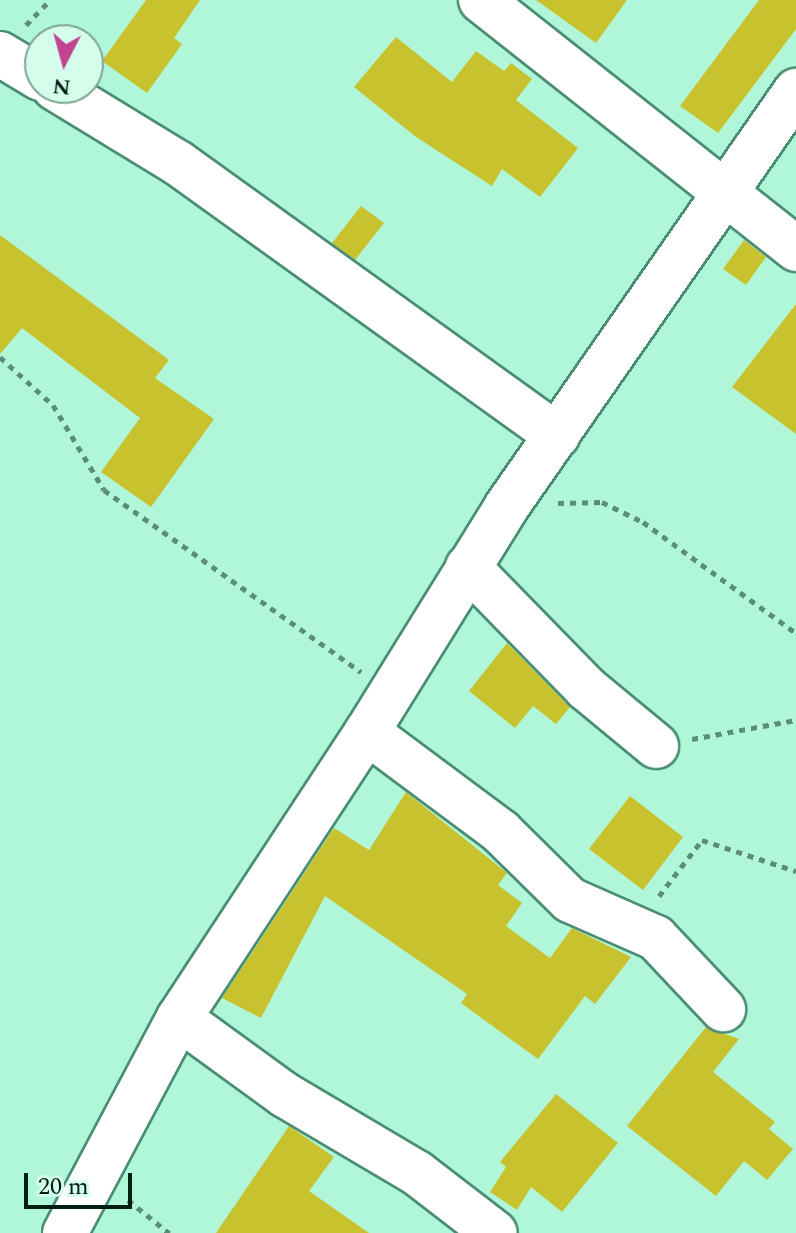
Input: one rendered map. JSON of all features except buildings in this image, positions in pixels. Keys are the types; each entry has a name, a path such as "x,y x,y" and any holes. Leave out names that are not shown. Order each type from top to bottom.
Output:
{"street":[{"path":"481,0 796,249"},
{"path":"0,54 24,68"},
{"path":"65,1233 99,1177 179,1018 367,732 510,503 796,91"},
{"path":"81,104 178,163 557,435"},
{"path":"468,567 586,688 656,746"},
{"path":"367,732 501,832 570,900 656,938 723,1009"},
{"path":"179,1018 285,1095 417,1173 495,1233"}],"path":[{"path":"0,357 53,405 104,490 391,693"},
{"path":"510,503 602,502 643,522 796,633"},
{"path":"656,746 796,720"},
{"path":"656,938 660,889 702,840 796,871"},
{"path":"99,1177 169,1233"}]}
